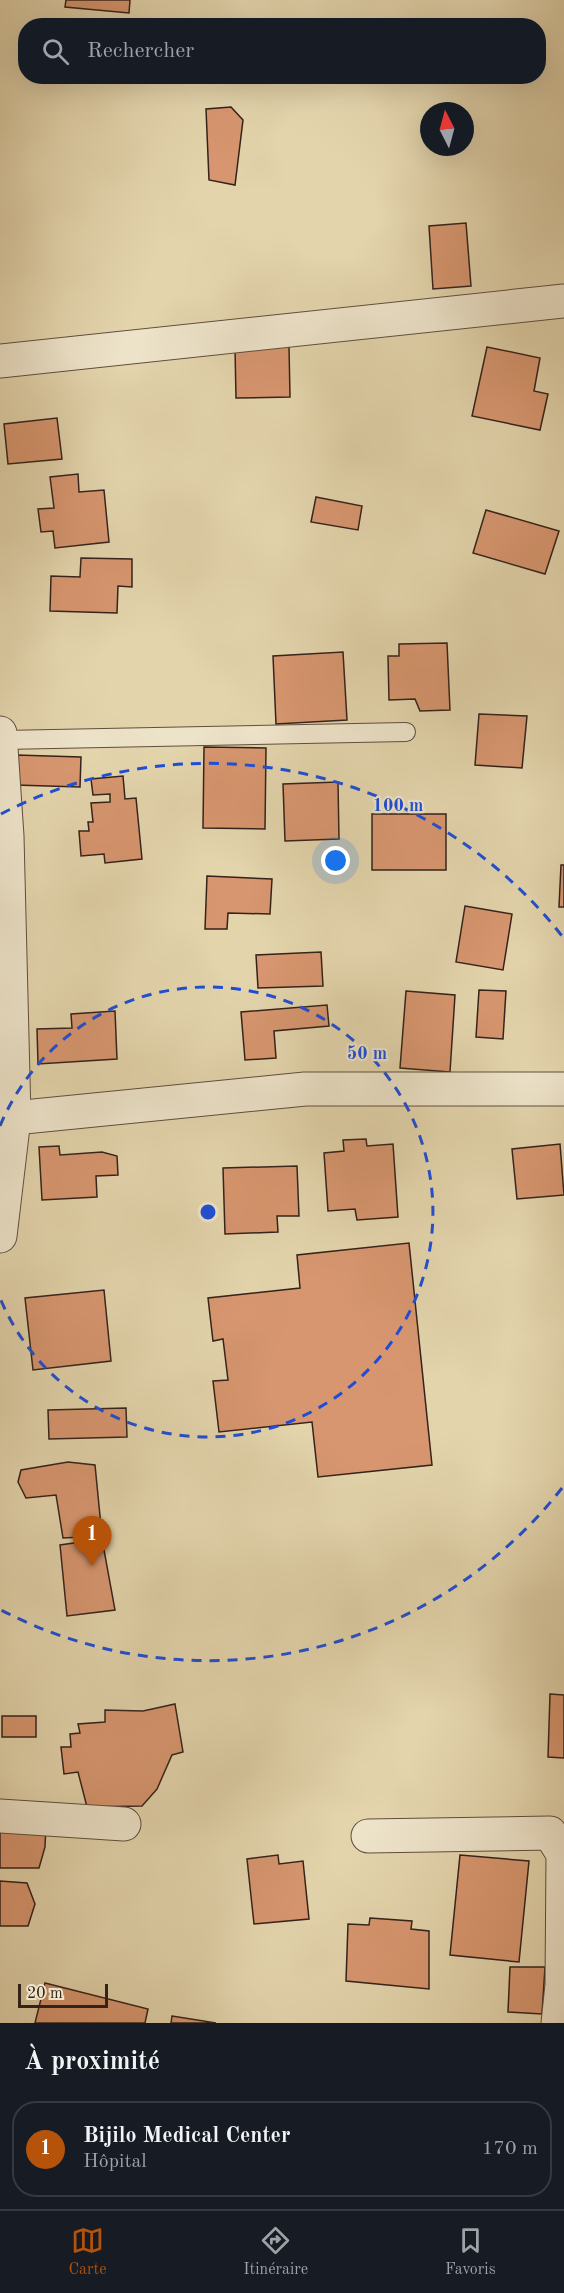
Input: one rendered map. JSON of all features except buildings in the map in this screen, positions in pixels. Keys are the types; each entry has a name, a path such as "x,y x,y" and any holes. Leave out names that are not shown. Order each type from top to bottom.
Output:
{"street":[{"path":"0,361 564,301"},
{"path":"0,1236 14,1118 7,836 1,736"},
{"path":"14,1118 305,1089 564,1089"},
{"path":"0,1816 124,1824"},
{"path":"368,1836 550,1833 563,1854 562,1985 558,2023"}],"lane":[{"path":"1,736 405,732"}],"place":[{"name":"Bijilo Medical Center","path":"92,1566"}]}
